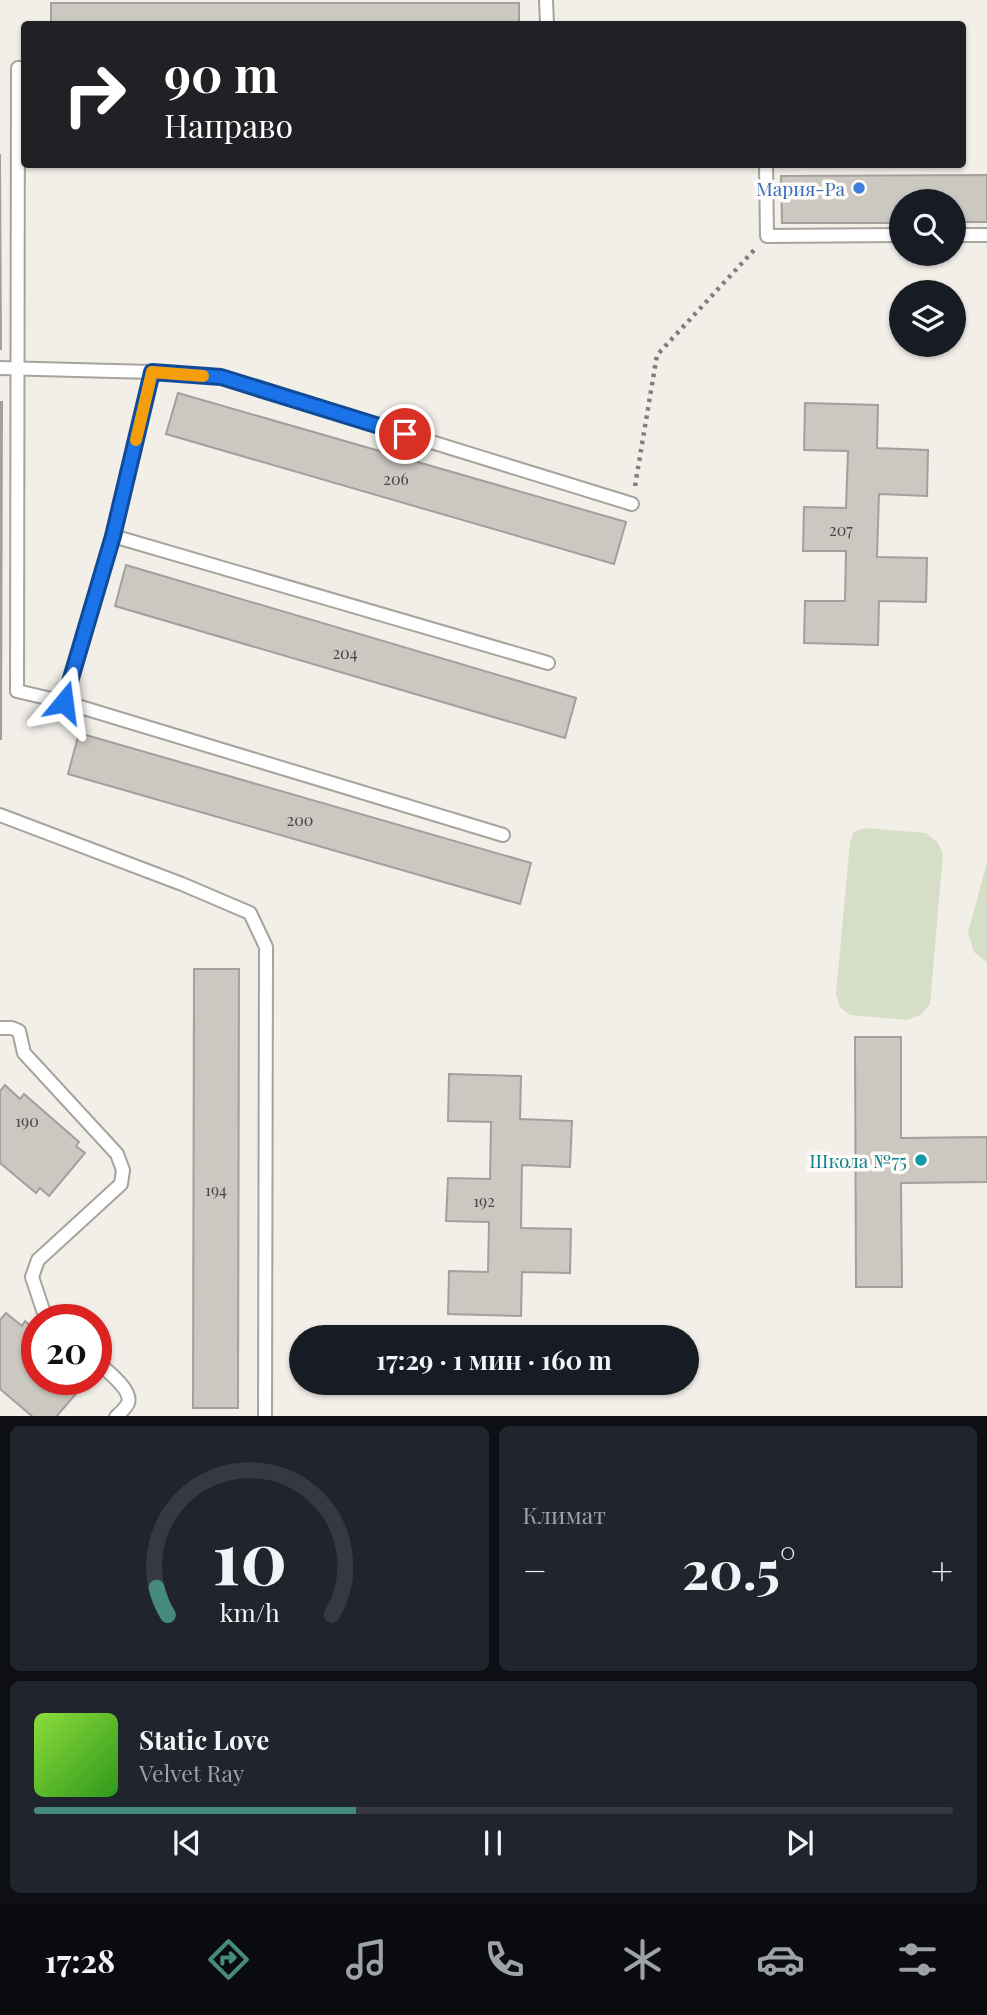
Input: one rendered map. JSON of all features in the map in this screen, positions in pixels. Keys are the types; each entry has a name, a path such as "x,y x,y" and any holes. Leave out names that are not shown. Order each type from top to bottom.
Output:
{"lane":[{"path":"546,0 547,21"},
{"path":"21,68 18,68 17,691 64,702 503,835"},
{"path":"766,168 767,236 889,235"},
{"path":"966,235 987,235"},
{"path":"0,368 152,372 221,377 632,504"},
{"path":"64,702 113,536 152,372"},
{"path":"113,536 548,663"},
{"path":"0,815 182,884 250,913 266,947 265,1416"},
{"path":"0,1028 19,1031 24,1053 117,1154 123,1170 121,1184 38,1260 32,1277 41,1304"},
{"path":"112,1377 129,1397 127,1404 116,1416"}],"path":[{"path":"632,504 657,355 767,236"}],"green space":[{"path":"864,828 926,833 937,842 943,853 930,1004 922,1014 908,1020 850,1015 840,1007 836,994 850,842 854,832"},
{"path":"987,862 987,962 974,952 968,933"}],"building":[{"path":"51,3 519,3 519,21 51,21"},
{"path":"0,154 1,349 0,349"},
{"path":"987,175 987,222 966,222 966,189 889,189 889,223 782,223 781,176"},
{"path":"178,393 626,522 614,564 166,434"},
{"path":"2,402 1,739 0,739"},
{"path":"805,403 878,405 877,448 928,450 927,496 879,494 877,557 927,558 926,602 879,601 878,645 804,643 805,601 845,601 846,551 803,551 804,507 846,508 848,451 804,450"},
{"path":"126,565 576,698 565,738 115,606"},
{"path":"79,733 531,863 520,904 68,774"},
{"path":"194,969 239,969 238,1408 193,1408"},
{"name":"Школа №75","path":"855,1037 901,1037 901,1138 987,1137 987,1182 901,1183 902,1287 856,1287"},
{"path":"449,1074 521,1076 520,1119 572,1121 570,1167 522,1165 521,1228 571,1229 570,1273 522,1272 521,1316 448,1314 449,1271 488,1272 489,1222 446,1221 448,1178 490,1179 491,1122 448,1121"},
{"path":"5,1085 20,1099 24,1094 79,1142 76,1146 85,1153 49,1196 40,1188 36,1193 0,1163 0,1091"},
{"path":"6,1313 21,1325 21,1395 75,1395 57,1416 32,1416 0,1389 0,1320"}],"slow traffic":[{"path":"136,440 152,372 203,376"}],"place":[{"name":"Мария-Ра","path":"859,188"},
{"name":"Школа №75","path":"921,1160"}],"route":[{"path":"64,702 113,536 152,372 221,377 405,434"}]}
